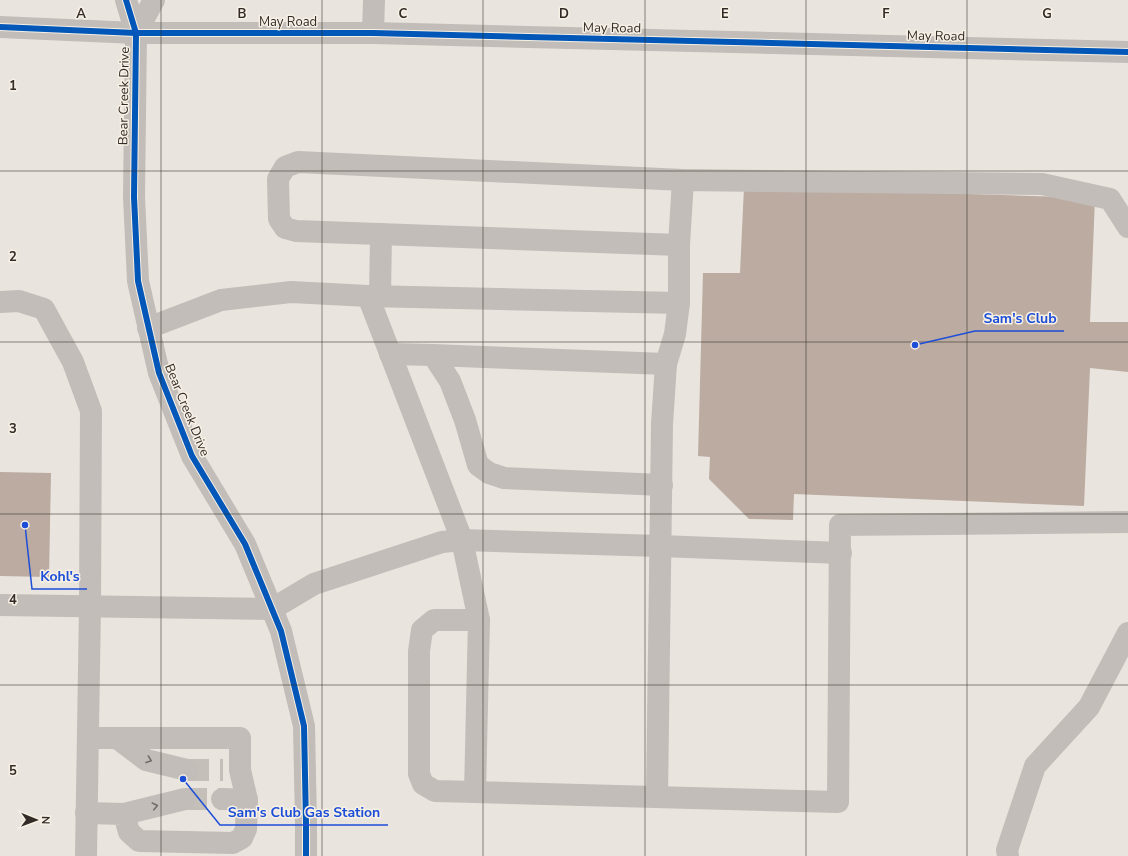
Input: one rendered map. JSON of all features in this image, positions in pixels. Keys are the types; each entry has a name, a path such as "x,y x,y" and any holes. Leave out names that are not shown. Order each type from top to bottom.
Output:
{"street":[{"name":"Bear Creek Drive","path":"126,0 136,33 134,197 138,281 158,372 192,456 245,544 281,631 304,726 306,856"},
{"name":"Bear Creek Drive","path":"136,33 154,0"},
{"path":"373,33 374,0"},
{"name":"May Road","path":"0,27 136,33 373,33 1128,52"},
{"path":"679,245 296,232 285,228 279,219 278,179 285,167 298,162 683,180 1042,184 1110,199 1128,227"},
{"path":"657,797 662,424 666,364 675,334 679,303 679,245 683,180"},
{"path":"381,234 374,296 390,354 462,540 479,620 475,792"},
{"path":"148,328 221,300 291,292 374,296 679,303"},
{"path":"0,302 19,301 44,309 73,362 91,411 86,856"},
{"path":"390,354 666,364"},
{"path":"433,355 450,380 465,420 478,465 489,473 504,478 662,485"},
{"path":"479,620 434,620 422,630 419,651 419,774 424,784 435,791 838,802 841,553 840,525 1128,522"},
{"path":"0,605 272,609 314,584 442,542 462,540 841,553"},
{"path":"1008,856 1007,850 1035,766 1089,707 1128,633"},
{"path":"88,738 240,738 232,770 247,800 246,829 242,838 233,843 139,841 129,832 124,814"},
{"path":"117,738 146,760 187,770"},
{"path":"86,813 124,814 185,799"},
{"path":"222,799 247,800"}],"building":[{"path":"744,187 1095,198 1090,322 1128,322 1128,372 1090,368 1084,506 794,494 793,520 749,519 709,479 710,457 698,456 703,273 740,273"},
{"path":"0,472 51,473 49,577 0,576"}],"tunnel":[{"path":"187,770 223,770"},
{"path":"185,799 222,799"}],"cycle path":[{"path":"126,0 136,33 134,197 138,281 159,373 192,456 245,544 281,631 304,726 306,856"},
{"path":"0,27 136,33 373,33 1128,52"}],"place":[{"name":"Sam's Club","path":"915,345"},
{"name":"Kohl's","path":"25,525"},
{"name":"Sam's Club Gas Station","path":"183,779"}]}
